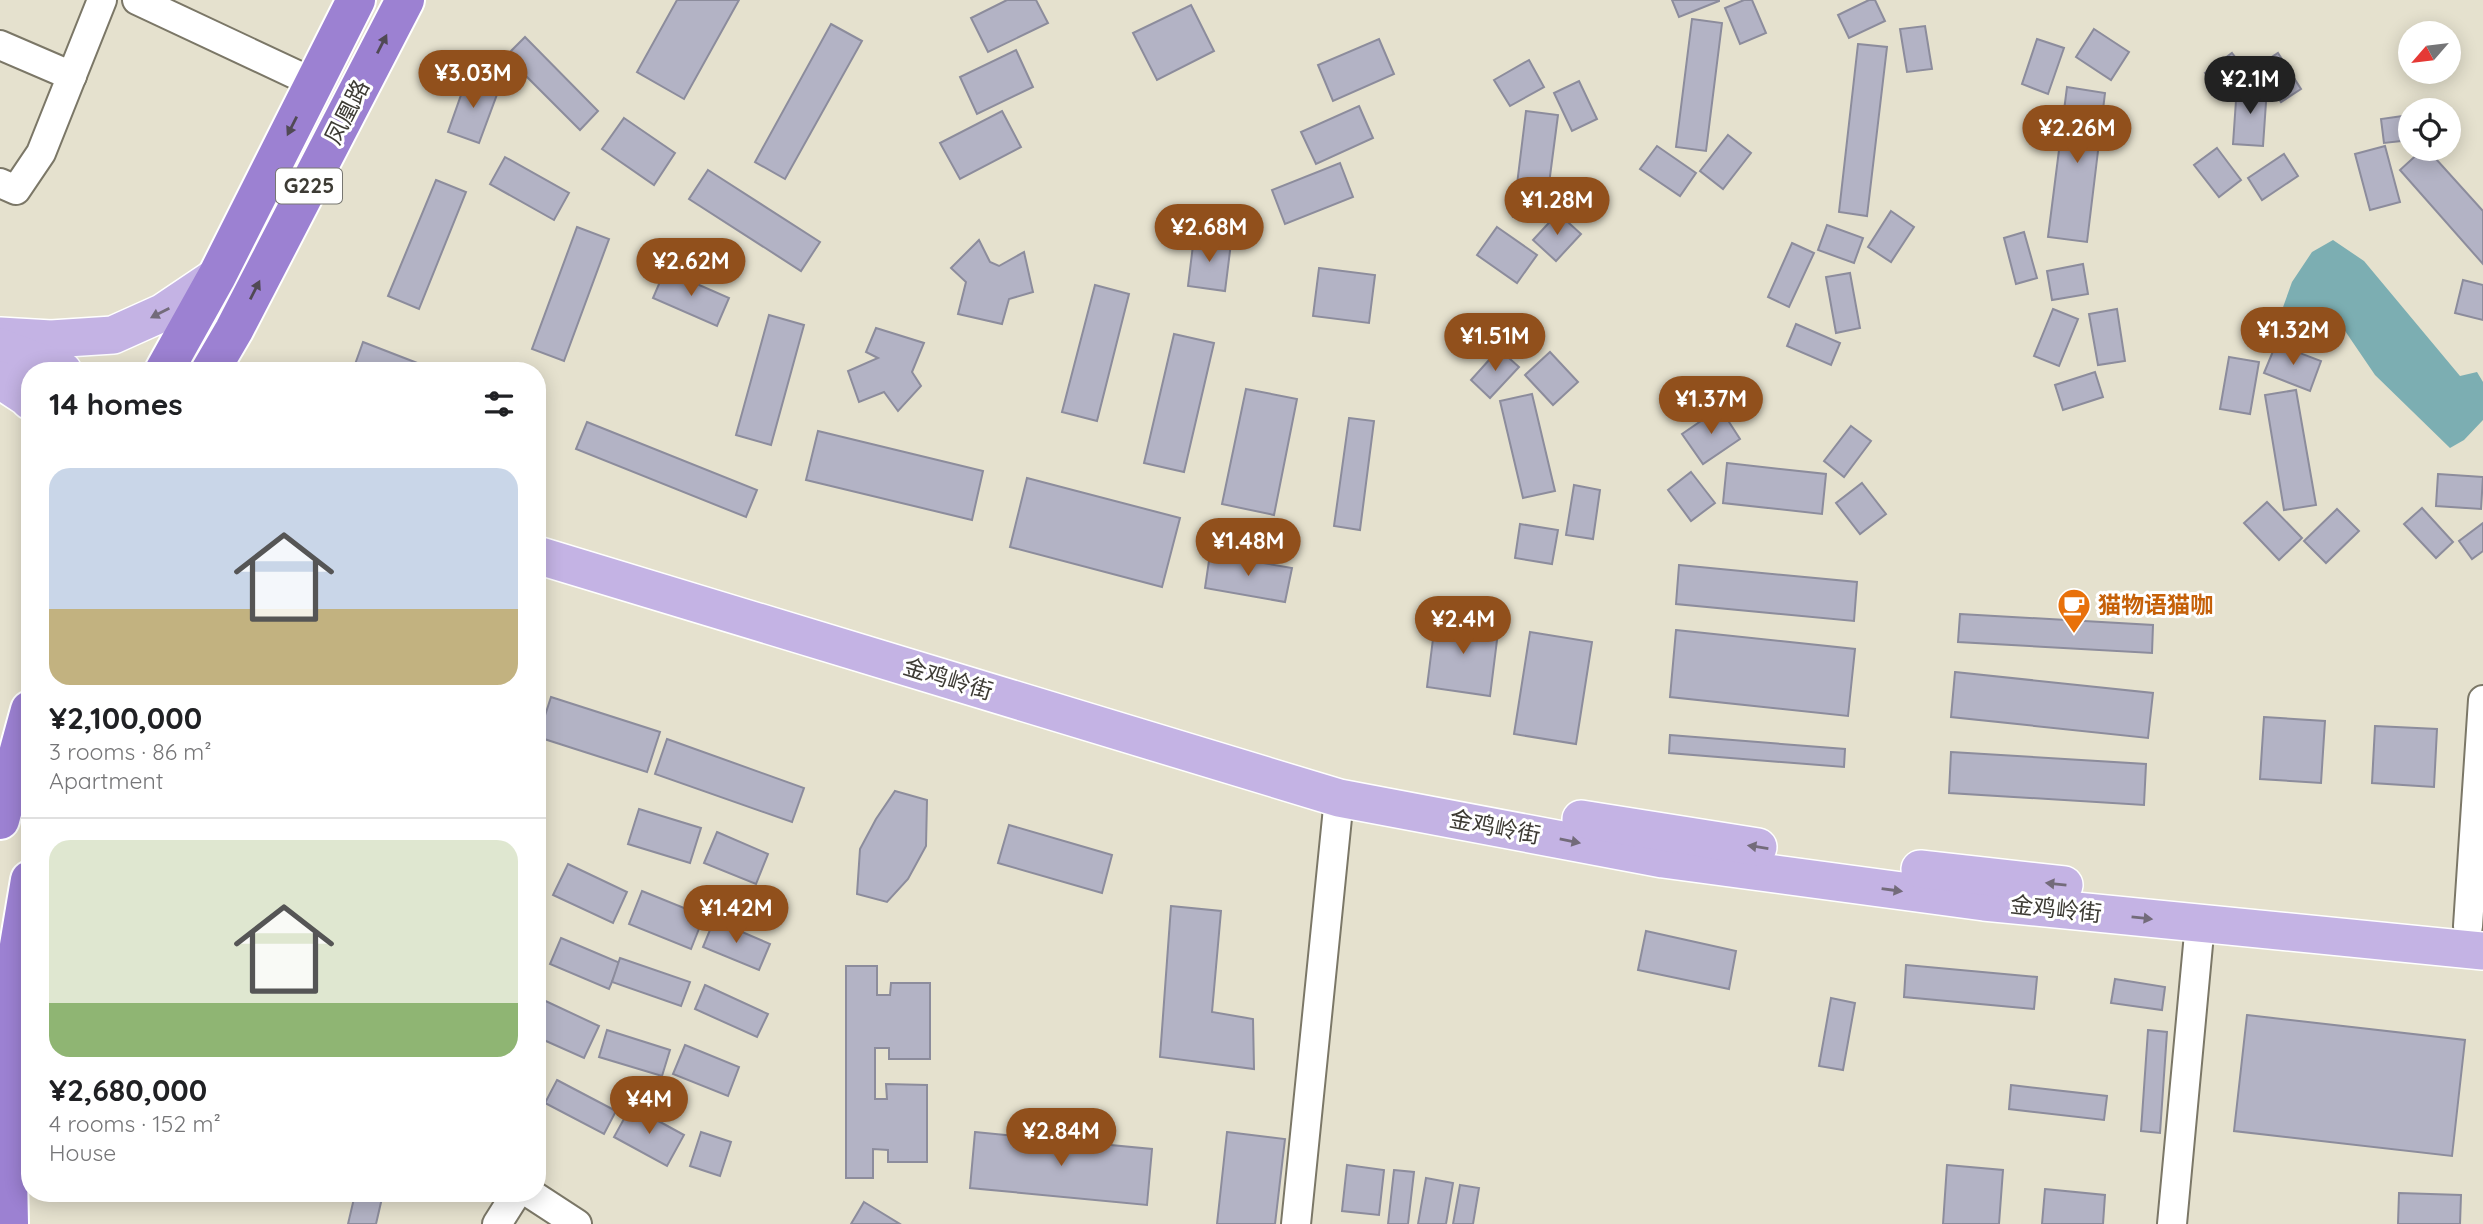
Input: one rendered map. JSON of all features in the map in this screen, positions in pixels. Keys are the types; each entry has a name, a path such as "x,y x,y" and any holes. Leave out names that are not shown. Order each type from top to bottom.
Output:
{"highway":[{"name":"凤凰路","path":"169,362 217,276 356,0"},
{"name":"凤凰路","path":"215,362 405,0"},
{"path":"0,820 21,743"},
{"path":"9,1224 5,1029 21,934"}],"main road":[{"path":"0,336 51,339 113,335 162,313 217,276"},
{"path":"234,330 235,362"},
{"path":"0,347 39,362"},
{"path":"0,371 21,379"},
{"path":"0,380 21,394"},
{"name":"金鸡岭街","path":"546,538 1256,752 1425,793 1831,859 2478,935"},
{"name":"金鸡岭街","path":"546,558 1339,798 1663,859 1984,902 2200,923 2478,935"}],"street":[{"path":"0,183 16,190 41,153 102,0"},
{"path":"137,0 314,83"},
{"path":"0,45 72,76"},
{"path":"2478,935 2483,700"},
{"path":"1296,1224 1339,798"},
{"path":"2172,1224 2200,923"},
{"path":"497,1224 511,1202"},
{"path":"543,1202 576,1224"}],"water":[{"path":"2333,240 2364,261 2460,376 2477,372 2483,382 2483,420 2464,440 2450,448 2375,375 2341,325 2328,315 2307,323 2282,310 2292,282 2312,252"}],"building":[{"path":"677,0 739,0 684,99 637,72"},
{"path":"1007,0 1036,0 1048,23 988,52 971,18"},
{"path":"1672,0 1719,0 1719,1 1679,17"},
{"path":"1744,0 1752,0 1766,33 1740,44 1725,8"},
{"path":"1869,0 1875,0 1885,21 1849,38 1838,15"},
{"path":"1191,5 1214,51 1157,80 1133,33"},
{"path":"1692,19 1722,23 1706,151 1676,147"},
{"path":"831,24 862,41 785,179 755,162"},
{"path":"1925,26 1932,69 1907,72 1900,29"},
{"path":"2094,29 2129,52 2111,80 2076,57"},
{"path":"525,37 598,111 580,130 506,56"},
{"path":"1379,39 1394,74 1333,101 1318,65"},
{"path":"2037,39 2064,48 2048,94 2022,84"},
{"path":"1858,44 1887,47 1867,216 1839,212"},
{"path":"1016,50 1033,87 977,114 960,77"},
{"path":"2232,53 2247,72 2219,92 2205,73"},
{"path":"2278,53 2301,89 2281,102 2258,66"},
{"path":"1529,60 1544,87 1510,106 1494,80"},
{"path":"467,78 499,89 479,143 448,132"},
{"path":"1579,81 1597,119 1572,131 1554,93"},
{"path":"2237,86 2267,88 2263,146 2233,144"},
{"path":"2067,87 2105,93 2087,242 2048,237"},
{"path":"1359,106 1373,138 1316,164 1301,132"},
{"path":"1002,111 1021,147 960,179 940,143"},
{"path":"1526,111 1558,115 1544,222 1513,217"},
{"path":"2398,117 2398,141 2384,143 2381,119"},
{"path":"624,118 675,153 654,185 602,149"},
{"path":"1728,135 1751,153 1723,189 1700,171"},
{"path":"1657,146 1696,173 1680,196 1640,169"},
{"path":"2385,146 2400,202 2370,210 2355,154"},
{"path":"2217,148 2241,180 2219,197 2194,165"},
{"path":"2284,154 2298,176 2262,200 2248,178"},
{"path":"505,157 569,193 554,220 490,184"},
{"path":"2410,161 2438,161 2483,211 2483,264 2400,170"},
{"path":"1340,163 1353,197 1285,224 1272,190"},
{"path":"708,170 820,242 801,271 689,199"},
{"path":"436,180 466,192 419,309 388,296"},
{"path":"1891,211 1914,227 1891,262 1868,247"},
{"path":"1558,213 1581,234 1556,261 1533,240"},
{"path":"1827,225 1863,238 1854,263 1818,250"},
{"path":"577,227 609,239 564,361 532,349"},
{"path":"1497,227 1537,255 1517,283 1477,255"},
{"path":"2024,232 2037,278 2016,284 2004,238"},
{"path":"1194,237 1231,243 1225,291 1188,286"},
{"path":"979,240 990,262 999,266 1024,252 1033,292 1009,299 1002,324 958,314 966,282 951,268"},
{"path":"1792,243 1814,253 1789,307 1768,297"},
{"path":"2083,264 2088,294 2052,300 2047,271"},
{"path":"1319,268 1375,275 1369,323 1313,316"},
{"path":"665,270 729,298 717,326 653,298"},
{"path":"1850,273 1860,328 1836,333 1826,277"},
{"path":"2463,280 2483,285 2483,320 2455,313"},
{"path":"1095,285 1129,294 1097,421 1062,412"},
{"path":"2053,309 2078,319 2059,366 2034,356"},
{"path":"2117,309 2125,361 2098,365 2089,314"},
{"path":"769,315 804,325 771,445 736,435"},
{"path":"1796,324 1840,343 1831,365 1787,346"},
{"path":"876,328 924,343 912,372 921,386 898,411 884,392 859,402 848,371 878,358 866,352"},
{"path":"1174,334 1214,343 1184,472 1144,463"},
{"path":"363,342 415,362 356,362"},
{"path":"2276,344 2321,361 2310,391 2264,373"},
{"path":"1499,349 1519,367 1490,398 1471,380"},
{"path":"1550,352 1578,382 1553,405 1525,375"},
{"path":"2229,357 2259,362 2250,414 2220,409"},
{"path":"2095,372 2103,397 2063,410 2055,385"},
{"path":"1246,389 1297,399 1274,515 1222,504"},
{"path":"2296,390 2316,505 2284,510 2265,395"},
{"path":"1532,394 1555,491 1523,498 1500,401"},
{"path":"1720,408 1740,439 1703,464 1682,434"},
{"path":"1349,418 1374,421 1360,530 1334,526"},
{"path":"587,422 757,490 746,517 576,449"},
{"path":"1851,426 1871,441 1844,477 1824,461"},
{"path":"818,431 983,471 972,520 806,480"},
{"path":"1727,463 1826,474 1822,514 1723,503"},
{"path":"1691,472 1715,503 1691,521 1668,490"},
{"path":"2438,474 2483,477 2481,509 2436,506"},
{"path":"1027,478 1180,518 1162,587 1010,547"},
{"path":"1862,483 1886,514 1860,534 1836,503"},
{"path":"1574,485 1600,490 1593,539 1566,535"},
{"path":"2267,502 2302,538 2279,560 2244,523"},
{"path":"2422,508 2453,542 2436,558 2404,524"},
{"path":"2337,509 2359,531 2326,563 2304,541"},
{"path":"2483,523 2483,551 2472,559 2459,541"},
{"path":"1520,524 1558,530 1552,564 1515,558"},
{"path":"1210,554 1292,568 1285,602 1205,588"},
{"path":"1679,565 1857,582 1854,621 1676,604"},
{"path":"1960,614 2153,625 2152,653 1958,642"},
{"path":"1436,615 1499,624 1490,696 1427,687"},
{"path":"1676,630 1855,649 1848,716 1670,697"},
{"path":"1530,632 1592,642 1576,744 1514,734"},
{"path":"1955,672 2153,693 2148,738 1951,717"},
{"path":"551,697 660,732 647,772 546,740 546,712"},
{"path":"2264,717 2325,721 2321,783 2260,779"},
{"path":"2375,726 2437,729 2434,787 2372,783"},
{"path":"1670,735 1845,749 1844,767 1669,753"},
{"path":"667,739 804,788 792,822 655,774"},
{"path":"1951,752 2146,764 2144,805 1949,793"},
{"path":"895,791 927,800 926,846 908,879 887,902 857,894 860,849"},
{"path":"639,809 701,828 690,863 628,844"},
{"path":"1009,825 1112,855 1102,893 998,863"},
{"path":"717,832 768,854 756,884 704,863"},
{"path":"568,864 627,892 613,923 553,895"},
{"path":"642,891 704,916 691,949 629,924"},
{"path":"1171,906 1221,911 1212,1012 1253,1019 1254,1069 1160,1057"},
{"path":"714,920 770,944 759,970 703,947"},
{"path":"1646,931 1736,951 1729,989 1638,970"},
{"path":"561,938 620,963 609,989 550,964"},
{"path":"620,958 690,982 681,1006 612,982"},
{"path":"1906,965 2037,977 2034,1009 1904,997"},
{"path":"846,966 877,966 877,995 890,995 891,983 930,983 930,1059 889,1059 889,1048 875,1048 875,1099 887,1099 886,1084 927,1085 927,1162 888,1162 888,1150 873,1149 873,1178 846,1178"},
{"path":"2115,979 2165,987 2162,1010 2111,1003"},
{"path":"705,985 768,1014 757,1037 695,1009"},
{"path":"1831,998 1855,1003 1843,1070 1819,1066"},
{"path":"546,1001 599,1026 584,1058 546,1041"},
{"path":"2247,1015 2465,1040 2452,1156 2234,1131"},
{"path":"607,1030 670,1050 662,1076 599,1057"},
{"path":"2148,1030 2167,1032 2160,1133 2141,1131"},
{"path":"685,1045 739,1067 728,1096 673,1074"},
{"path":"557,1080 616,1111 604,1134 546,1104"},
{"path":"2011,1085 2107,1096 2104,1120 2009,1109"},
{"path":"631,1106 684,1135 667,1166 614,1137"},
{"path":"701,1132 731,1142 720,1176 690,1166"},
{"path":"975,1132 1152,1149 1147,1205 970,1188"},
{"path":"1227,1132 1285,1139 1275,1224 1217,1224"},
{"path":"1347,1165 1384,1170 1379,1215 1342,1211"},
{"path":"1947,1165 2003,1170 1999,1224 1943,1224"},
{"path":"1394,1170 1414,1172 1408,1224 1388,1224"},
{"path":"1426,1178 1453,1183 1446,1224 1418,1224"},
{"path":"1460,1185 1479,1188 1473,1224 1453,1224"},
{"path":"2045,1189 2105,1195 2103,1224 2042,1224"},
{"path":"2399,1193 2461,1195 2460,1224 2398,1224"},
{"path":"353,1202 381,1202 376,1224 348,1224"},
{"path":"864,1202 900,1224 851,1224"}],"place":[{"name":"猫物语猫咖","path":"2074,635"}]}
